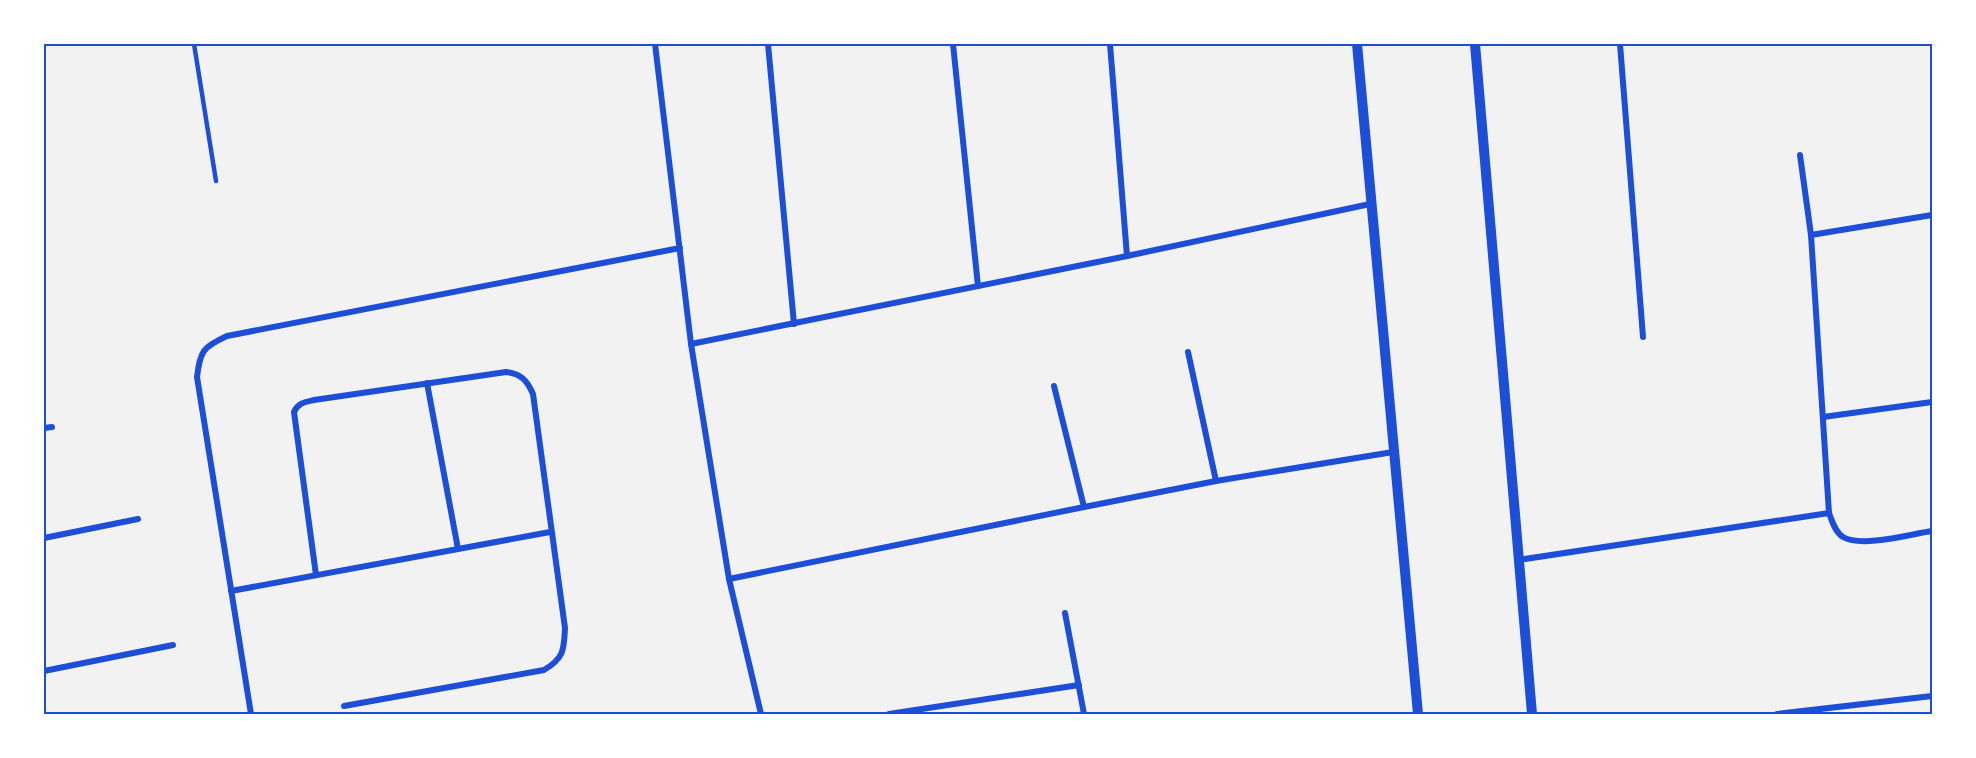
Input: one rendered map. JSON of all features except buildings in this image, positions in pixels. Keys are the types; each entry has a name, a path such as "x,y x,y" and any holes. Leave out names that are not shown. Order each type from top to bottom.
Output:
{"street":[{"path":"655,44 691,344 729,579 760,714"},
{"path":"768,44 794,324"},
{"path":"953,44 978,286"},
{"path":"1110,44 1127,256"},
{"path":"1357,44 1418,714"},
{"path":"1475,44 1532,714"},
{"path":"1620,44 1642,337"},
{"path":"1800,155 1811,234 1829,513 1834,527 1841,536 1851,541 1869,541 1932,531"},
{"path":"691,344 1127,256 1370,204"},
{"path":"1811,234 1932,215"},
{"path":"251,714 197,377 200,356 211,343 227,336 680,248"},
{"path":"1188,352 1216,481"},
{"path":"316,575 294,412 297,406 314,400 506,372 518,374 528,383 533,394 550,532 565,628 562,655 556,663 544,670 344,706"},
{"path":"427,383 458,549"},
{"path":"1054,386 1084,507"},
{"path":"1823,417 1932,402"},
{"path":"44,428 52,427"},
{"path":"729,579 1216,481 1393,452"},
{"path":"1518,560 1829,513"},
{"path":"44,538 138,519"},
{"path":"231,591 550,532"},
{"path":"1065,613 1084,714"},
{"path":"44,671 173,645"},
{"path":"889,714 1079,685"},
{"path":"1777,714 1932,696"}],"lane":[{"path":"194,44 216,181"}]}
